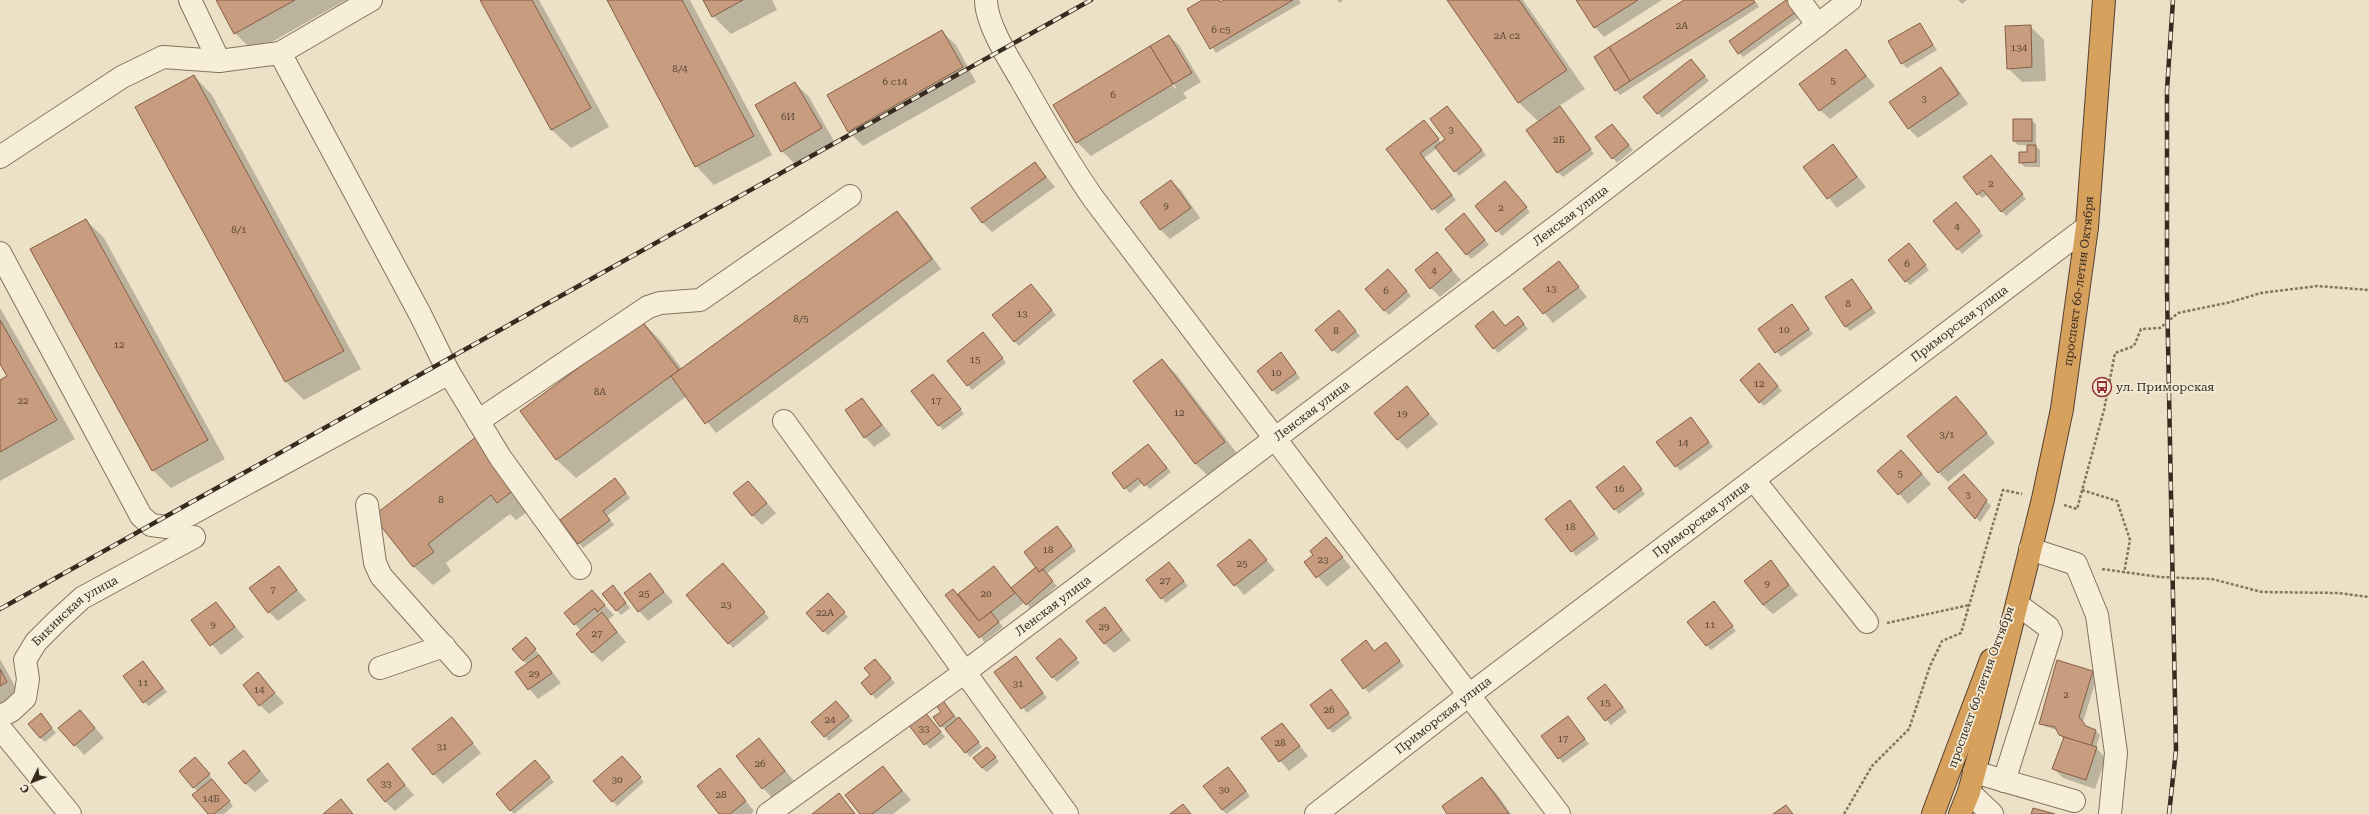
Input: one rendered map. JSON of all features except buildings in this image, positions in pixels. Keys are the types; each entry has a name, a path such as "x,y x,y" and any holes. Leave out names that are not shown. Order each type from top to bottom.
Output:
{"highway":[{"name":"проспект 60-летия Октября","path":"1960,814 1972,782 2044,499 2062,409 2087,227 2100,24 2104,0"},
{"name":"проспект 60-летия Октября","path":"1933,814 2029,554"}],"street":[{"path":"190,0 218,61"},
{"path":"0,157 122,77 163,57 218,61 280,53 371,0"},
{"path":"986,0 993,24 1004,49 1060,150 1093,198 1560,814"},
{"path":"1800,0 1818,25"},
{"name":"Ленская улица","path":"768,814 965,672 1274,437 1565,220 1850,0"},
{"path":"280,53 420,314 449,373 500,457 580,568"},
{"path":"478,421 648,307 660,303 700,300 850,196"},
{"name":"Приморская улица","path":"1316,814 1469,695 2087,227"},
{"path":"0,253 141,516 151,525 167,527 449,373"},
{"path":"784,421 1067,814"},
{"path":"1754,480 1867,622"},
{"path":"367,505 374,563 381,576 460,665"},
{"name":"Бикинская улица","path":"0,716 11,711 25,698 28,679 26,660 36,642 58,620 82,598 194,537"},
{"path":"2029,554 2076,564 2097,616 2116,753 2110,814"},
{"path":"2004,781 2051,633 2048,627 2017,604"},
{"path":"380,668 444,646"},
{"path":"0,728 70,814"},
{"path":"1972,782 2004,781 2074,801"},
{"path":"1972,782 1992,814"}],"path":[{"path":"2115,353 2134,346 2141,329 2160,328 2178,313 2231,302 2261,292 2317,286 2369,290"},
{"path":"2082,490 2116,501 2130,540 2124,573"},
{"path":"2076,564 2124,573 2160,577 2212,578 2262,592 2338,593 2369,597"},
{"path":"1867,622 1890,623 1969,606"},
{"path":"1844,814 1872,766 1909,729 1930,666 1942,641 1961,633"}],"railway":[{"path":"0,609 1091,0"},
{"path":"2169,814 2176,750 2167,291 2167,90 2173,0"}],"place":[{"name":"ул. Приморская","path":"2102,387"}]}
